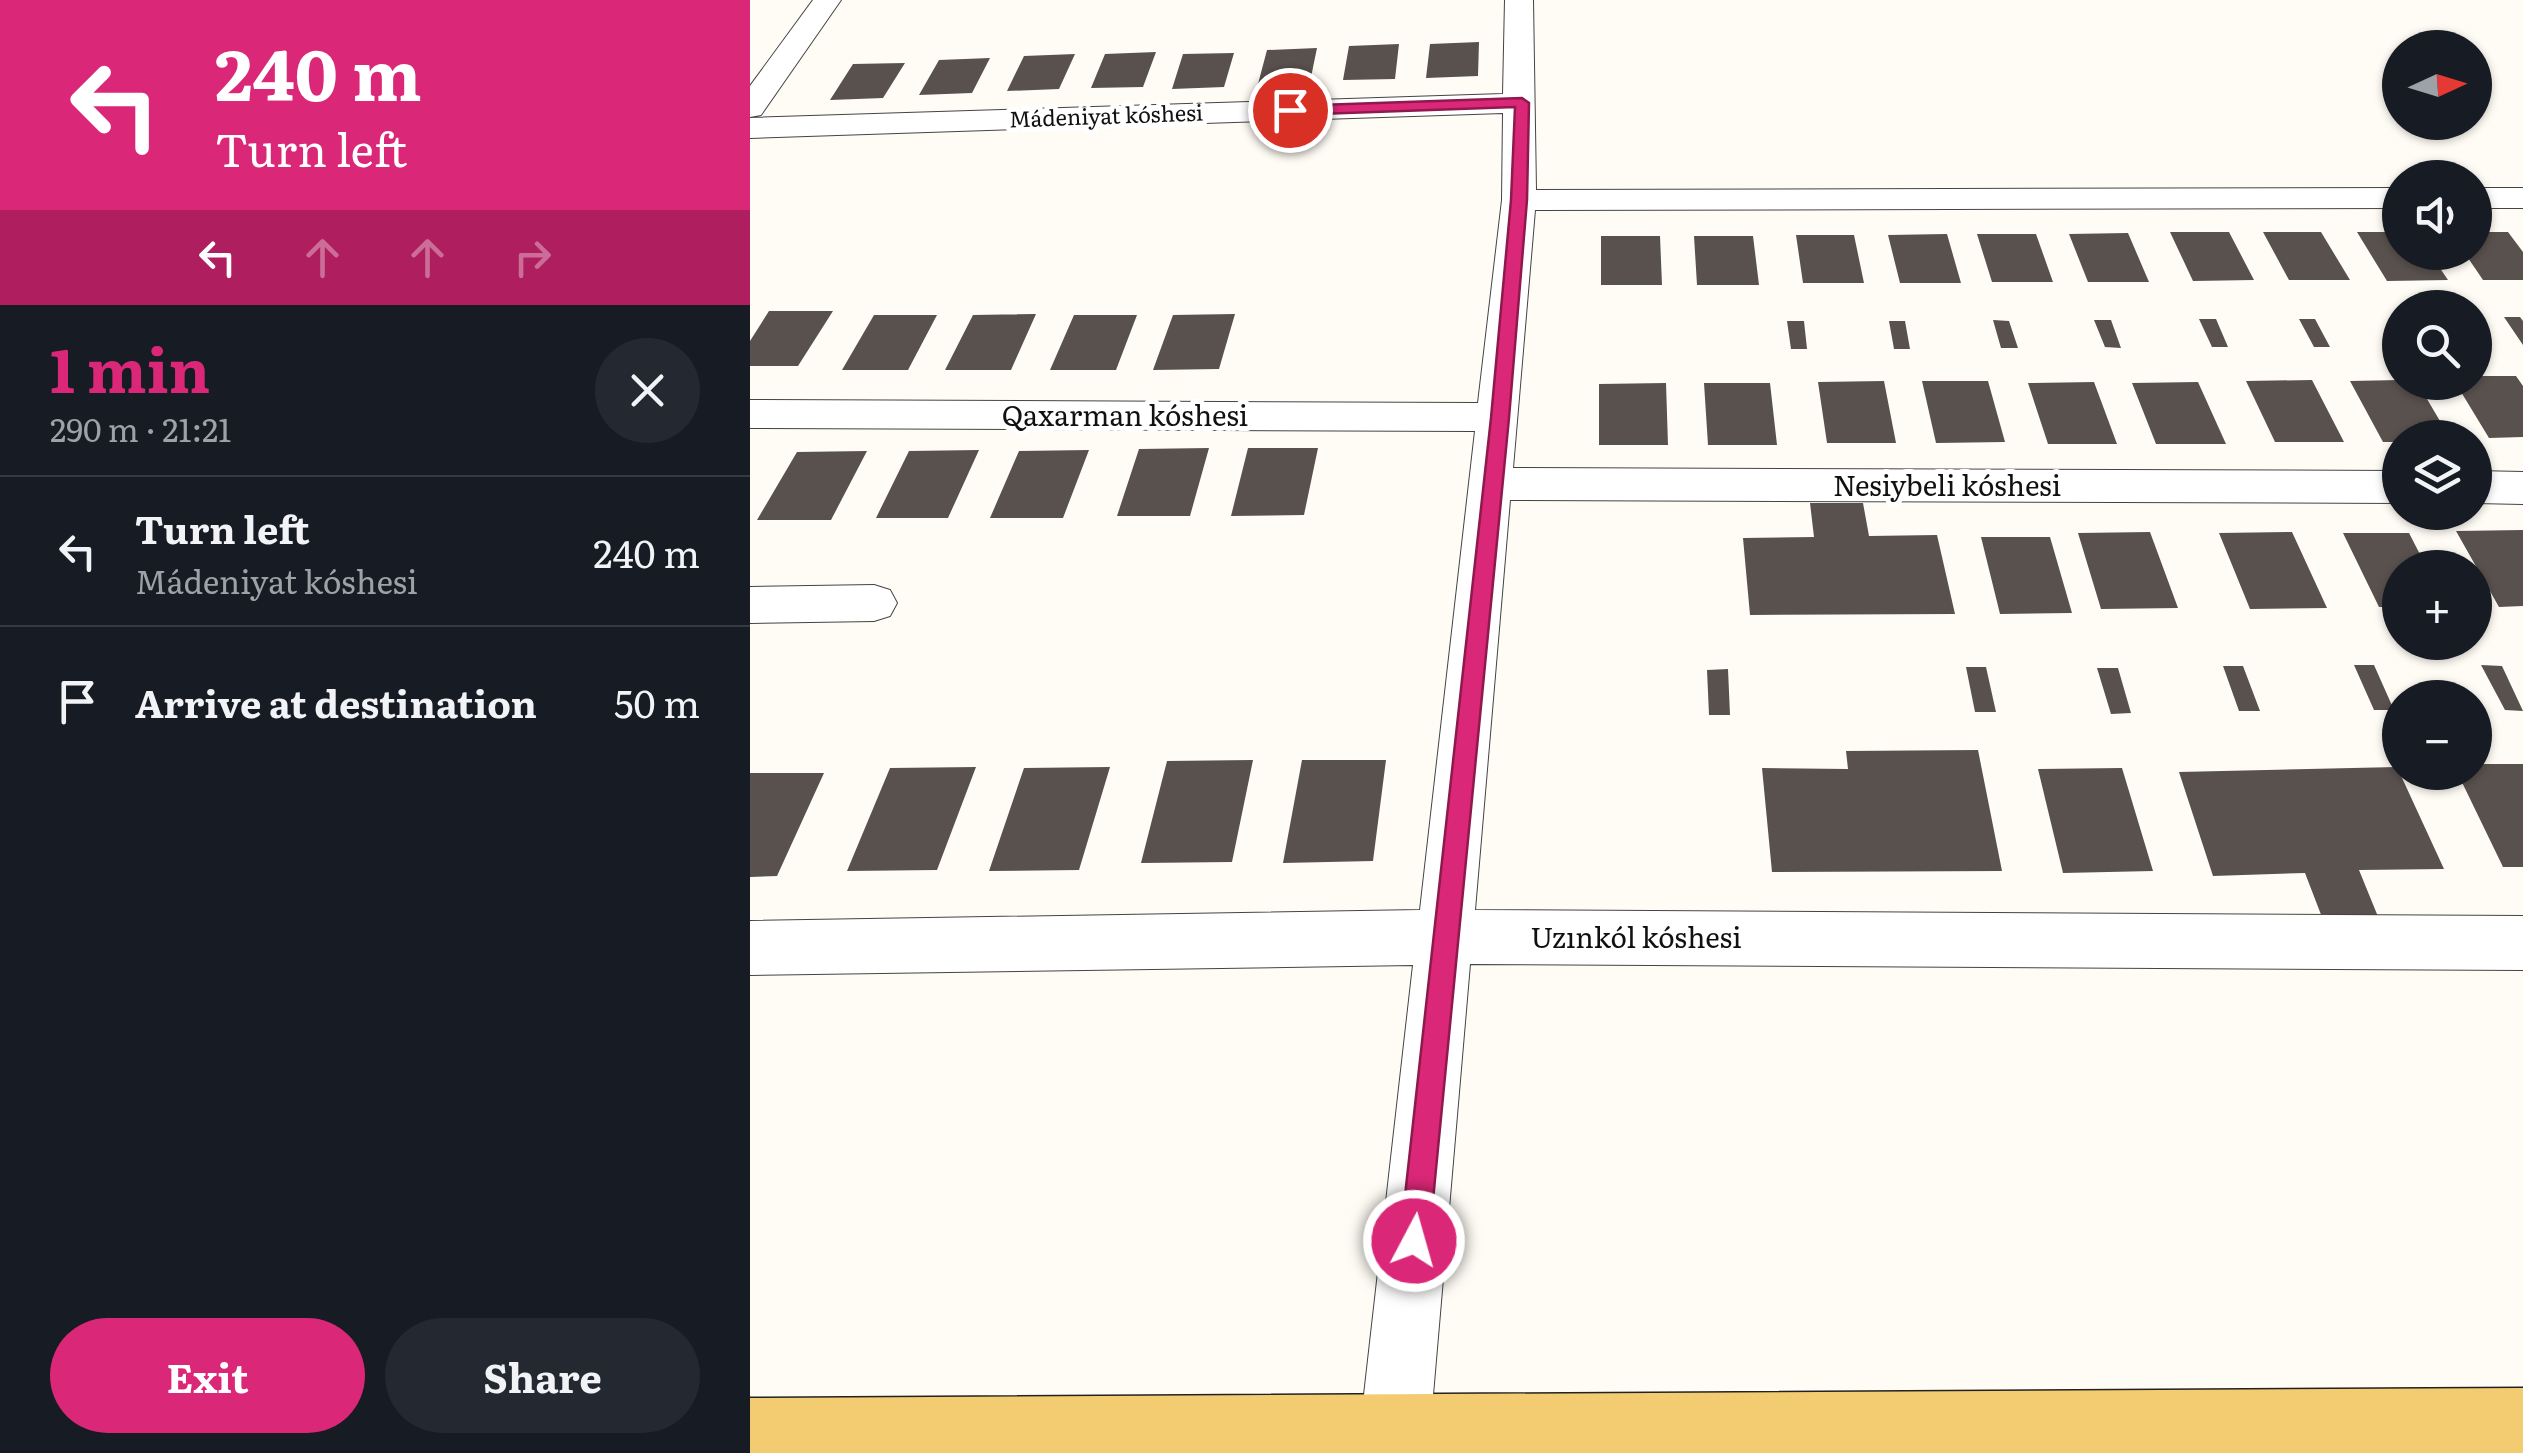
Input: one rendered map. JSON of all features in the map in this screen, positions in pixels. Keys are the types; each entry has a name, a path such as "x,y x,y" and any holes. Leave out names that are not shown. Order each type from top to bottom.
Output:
{"main road":[{"path":"750,1437 1395,1430 2152,1440 2523,1427"}],"street":[{"path":"750,108 827,0"},
{"path":"1395,1430 1500,418 1519,200 1520,0"},
{"name":"Mádeniyat kóshesi","path":"750,128 1522,103"},
{"path":"1519,200 2382,198"},
{"path":"2492,198 2523,198"},
{"name":"Qaxarman kóshesi","path":"750,414 1500,418"},
{"name":"Nesiybeli kóshesi","path":"1493,484 2382,487"},
{"path":"2492,488 2523,488"},
{"path":"750,605 874,603"},
{"name":"Uzınkól kóshesi","path":"750,948 1446,937 2523,943"}],"building":[{"path":"1479,42 1478,76 1426,78 1430,44"},
{"path":"1399,44 1395,79 1343,80 1349,46"},
{"path":"1317,48 1310,82 1258,84 1267,50"},
{"path":"1156,52 1143,87 1091,88 1105,54"},
{"path":"1234,53 1224,87 1172,89 1183,54"},
{"path":"1075,54 1059,89 1007,91 1024,56"},
{"path":"990,58 972,93 919,95 939,60"},
{"path":"905,63 883,98 830,100 853,64"},
{"path":"2170,232 2229,232 2254,280 2193,281"},
{"path":"2263,232 2321,232 2350,280 2289,280"},
{"path":"2357,232 2382,232 2382,270 2441,270 2448,280 2387,281"},
{"path":"2492,232 2508,232 2523,252 2523,280 2483,280 2476,270 2492,270"},
{"path":"2128,233 2149,282 2088,282 2069,234"},
{"path":"1947,234 1961,283 1900,283 1888,235"},
{"path":"1977,234 2036,234 2053,282 1992,282"},
{"path":"1796,235 1854,235 1864,283 1803,283"},
{"path":"1601,236 1660,236 1662,285 1601,285"},
{"path":"1694,236 1753,236 1759,285 1697,285"},
{"path":"769,311 833,311 798,366 750,366 750,341"},
{"path":"1036,314 1011,370 945,370 973,315"},
{"path":"1235,314 1219,369 1153,370 1173,315"},
{"path":"874,315 937,315 908,370 842,370"},
{"path":"1074,315 1137,315 1116,370 1050,370"},
{"path":"2504,317 2520,317 2523,321 2523,345"},
{"path":"2199,319 2216,319 2228,347 2212,347"},
{"path":"2299,319 2315,319 2330,347 2314,347"},
{"path":"1993,320 2009,321 2018,348 2001,348"},
{"path":"2094,320 2111,320 2121,348 2105,347"},
{"path":"1787,321 1804,321 1807,349 1791,349"},
{"path":"1889,321 1905,321 1910,349 1894,349"},
{"path":"2492,376 2516,376 2523,386 2523,437 2492,438 2492,420 2478,420 2466,400 2492,400"},
{"path":"2312,380 2344,442 2275,442 2246,381"},
{"path":"2382,380 2382,400 2428,400 2439,420 2382,420 2382,440 2350,381"},
{"path":"1884,381 1896,443 1827,443 1818,382"},
{"path":"1922,381 1988,381 2005,442 1936,443"},
{"path":"2094,382 2117,444 2048,444 2028,383"},
{"path":"2198,382 2226,444 2156,444 2132,383"},
{"path":"1666,383 1668,445 1599,445 1599,384"},
{"path":"1704,383 1770,383 1777,445 1708,445"},
{"path":"1209,448 1190,516 1117,516 1139,449"},
{"path":"1248,448 1318,448 1304,515 1231,516"},
{"path":"979,450 948,518 876,518 909,451"},
{"path":"1089,450 1063,518 990,518 1019,451"},
{"path":"867,451 831,520 757,520 797,452"},
{"path":"1810,503 1863,503 1869,536 1937,535 1955,614 1750,615 1743,538 1814,537"},
{"path":"2523,530 2523,606 2499,607 2492,595 2492,550 2467,550 2456,531"},
{"path":"2150,532 2178,608 2101,609 2078,533"},
{"path":"2292,532 2327,608 2250,609 2219,533"},
{"path":"2343,533 2409,533 2418,550 2382,550 2379,607"},
{"path":"1981,537 2050,537 2072,613 2000,614"},
{"path":"2354,665 2374,665 2382,683 2382,710 2374,710"},
{"path":"2481,665 2502,666 2523,711 2505,710"},
{"path":"2223,666 2243,666 2260,711 2239,711"},
{"path":"1966,667 1986,667 1996,712 1975,712"},
{"path":"2097,668 2118,668 2131,713 2111,714"},
{"path":"1728,669 1730,715 1709,715 1707,670"},
{"path":"1978,750 2002,871 1772,872 1762,768 1848,769 1846,751"},
{"path":"1253,760 1232,862 1141,863 1167,761"},
{"path":"1302,760 1386,760 1373,861 1283,863"},
{"path":"2492,764 2523,764 2523,867 2503,867 2466,790 2492,790"},
{"path":"976,767 937,870 847,871 890,768"},
{"path":"1110,767 1079,870 989,871 1024,768"},
{"path":"2382,767 2382,790 2408,790 2444,869 2359,870 2381,924 2325,925 2305,873 2213,876 2179,772"},
{"path":"2122,768 2153,871 2063,873 2038,769"},
{"path":"750,773 824,773 777,876 750,877"}],"route":[{"path":"1290,110 1522,103 1519,200 1500,418 1414,1241"}]}
